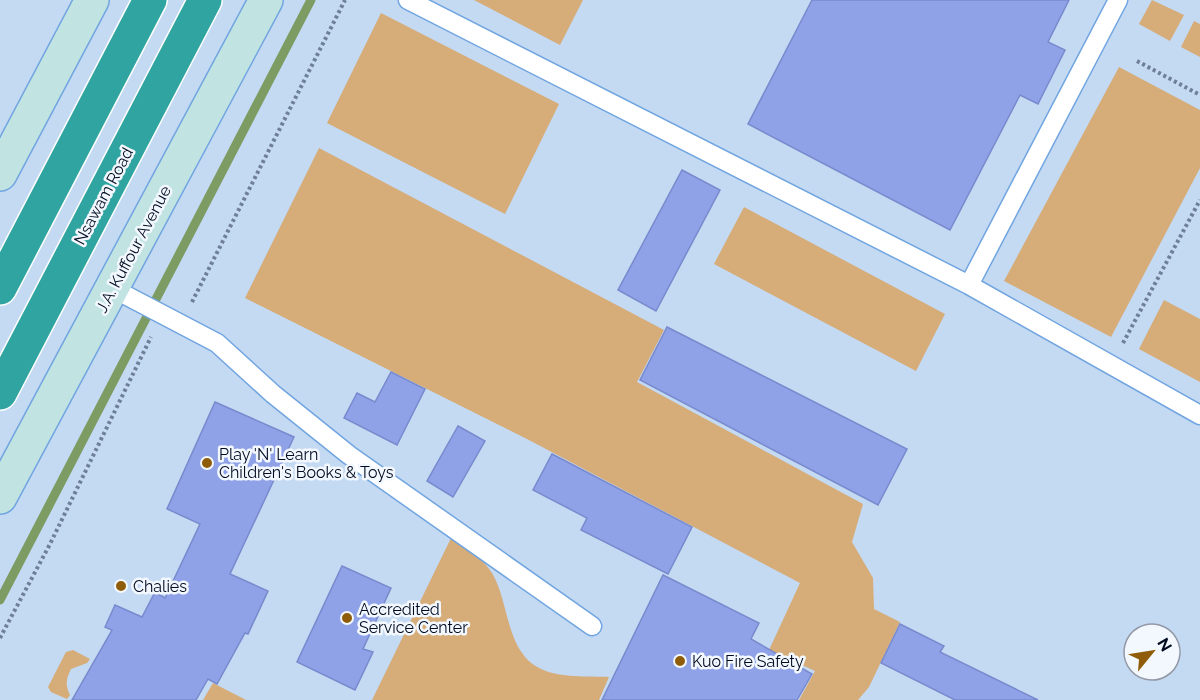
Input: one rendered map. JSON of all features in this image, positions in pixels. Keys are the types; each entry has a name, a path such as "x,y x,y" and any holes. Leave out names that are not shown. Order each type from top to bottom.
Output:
{"highway":[{"path":"0,288 150,0"},
{"name":"Nsawam Road","path":"0,393 205,0"}],"main road":[{"path":"0,174 92,0"},
{"name":"J.A. Kuffour Avenue","path":"0,497 266,0"}],"lane":[{"path":"408,0 969,285 1200,415"},
{"path":"969,285 1118,0"},
{"path":"112,288 217,343 273,394 349,455 592,626"}],"path":[{"path":"1137,61 1200,95"},
{"path":"1111,365 1200,200"}],"shaded area":[{"path":"474,0 583,0 560,45"},
{"path":"1152,0 1184,15 1170,41 1139,24"},
{"path":"381,13 559,104 505,214 327,123"},
{"path":"1194,21 1200,24 1200,57 1181,47"},
{"path":"1119,67 1200,110 1200,168 1111,337 1004,281"},
{"path":"319,148 664,330 637,382 863,504 852,542 873,578 874,609 900,622 869,687 858,700 799,700 815,671 769,650 800,583 527,439 245,298"},
{"path":"744,207 945,314 916,371 714,264"},
{"path":"1164,300 1200,319 1200,382 1139,349"},
{"path":"453,534 479,557 492,573 498,585 514,639 529,661 541,669 557,674 609,677 599,700 372,700"},
{"path":"73,650 90,659 87,663 71,669 67,682 70,695 67,699 51,692 48,687 66,652"},
{"path":"213,683 246,700 203,700"}],"building":[{"path":"812,0 1069,0 1048,42 1065,50 1038,104 1020,95 950,230 748,124"},
{"path":"682,170 720,190 656,311 618,290"},
{"path":"667,327 907,449 878,505 640,380"},
{"path":"391,372 425,389 397,445 344,418 357,393 375,402"},
{"path":"215,402 294,437 230,574 268,591 248,634 245,633 217,684 208,679 196,700 72,700 112,630 105,627 115,605 142,617 155,592 165,598 200,524 167,509"},
{"path":"458,426 485,441 453,497 427,481"},
{"path":"552,454 692,527 668,574 581,530 587,518 533,490"},
{"name":"Accredited Service Center","path":"342,566 391,588 363,649 373,652 355,690 297,662"},
{"name":"Kuo Fire Safety","path":"663,575 759,623 751,639 812,674 797,700 602,700"},
{"path":"900,624 944,646 940,652 1038,700 955,700 881,663"}],"waterway":[{"path":"0,600 311,0"}],"place":[{"name":"Play 'N' Learn Children's Books & Toys","path":"207,463"},
{"name":"Chalies","path":"121,586"},
{"name":"Accredited Service Center","path":"347,618"},
{"name":"Kuo Fire Safety","path":"680,661"}]}
